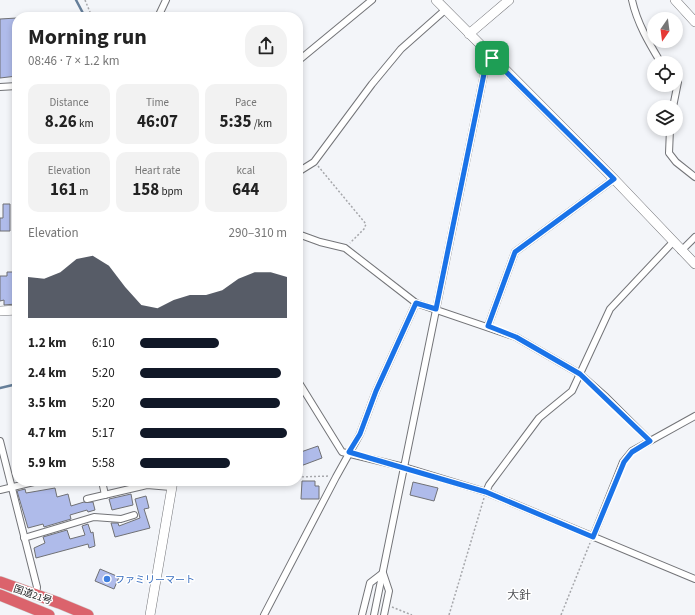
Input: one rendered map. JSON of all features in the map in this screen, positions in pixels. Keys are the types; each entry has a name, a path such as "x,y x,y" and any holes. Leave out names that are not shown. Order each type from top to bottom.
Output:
{"highway":[{"name":"国道21号","path":"0,582 88,615"},
{"name":"国道21号","path":"0,595 48,615"}],"street":[{"path":"160,12 166,0"},
{"path":"303,56 372,0"},
{"path":"436,0 614,179 695,264"},
{"path":"469,34 509,0"},
{"path":"632,0 634,11 646,38 657,56"},
{"path":"675,0 695,22"},
{"path":"303,169 314,162 372,84 401,49 445,10"},
{"path":"374,615 486,64 492,58"},
{"path":"0,87 12,86"},
{"path":"670,136 669,153 676,162 695,177"},
{"path":"488,326 515,252 614,179"},
{"path":"303,236 320,242 345,248 416,303 488,326 516,337 580,374 650,441"},
{"path":"681,251 695,237"},
{"path":"486,492 489,485 539,418 572,391 610,309 673,242"},
{"path":"264,615 349,452 360,434 376,391 416,303"},
{"path":"0,311 12,310"},
{"path":"303,390 342,452 349,452 404,467 486,492 695,579"},
{"path":"593,537 624,462 632,452 695,416"},
{"path":"0,442 37,587 36,596"},
{"path":"0,490 16,486"},
{"path":"103,486 105,495"},
{"path":"87,499 143,486"},
{"path":"150,615 172,486"},
{"path":"24,538 94,517 121,519 134,516"},
{"path":"383,573 389,591 384,615"},
{"path":"362,615 370,584 383,573"}],"path":[{"path":"85,0 90,12"},
{"path":"314,162 366,224 364,229 345,248"},
{"path":"303,478 336,477"},
{"path":"450,615 486,492"},
{"path":"561,615 593,537"},
{"path":"386,605 412,615"}],"building":[{"path":"12,18 12,77 0,78 0,19"},
{"path":"3,204 10,204 10,231 0,231 0,218 3,218"},
{"path":"7,272 12,272 12,304 4,305 4,300 0,301 0,276 7,276"},
{"path":"318,446 322,458 303,465 303,451"},
{"path":"303,481 315,481 315,486 319,486 319,499 301,499"},
{"path":"413,482 438,488 434,501 410,495"},
{"path":"55,488 57,497 68,494 71,506 84,502 93,502 95,510 88,512 87,510 70,515 71,519 44,527 43,524 28,528 17,491 25,489 26,493"},
{"path":"131,494 133,505 112,510 109,499"},
{"path":"146,496 149,508 144,509 150,528 115,537 111,523 118,523 119,526 140,518 135,499"},
{"path":"88,524 91,533 93,532 95,546 89,548 88,544 36,558 34,548 45,543 43,537 67,530 70,539 85,535 82,526"},
{"name":"ファミリーマート","path":"100,569 119,577 114,589 95,581"}],"waterway":[{"path":"76,0 82,12"},
{"path":"0,388 12,385"}],"place":[{"name":"ファミリーマート","path":"107,579"}],"district":[{"name":"大針","path":"519,595"}],"route":[{"path":"492,58 614,179 515,252 488,326 516,337 580,374 606,397 650,441 632,452 624,462 593,537 486,492 349,452 360,434 376,391 416,303 436,309 486,64 492,58"}]}
